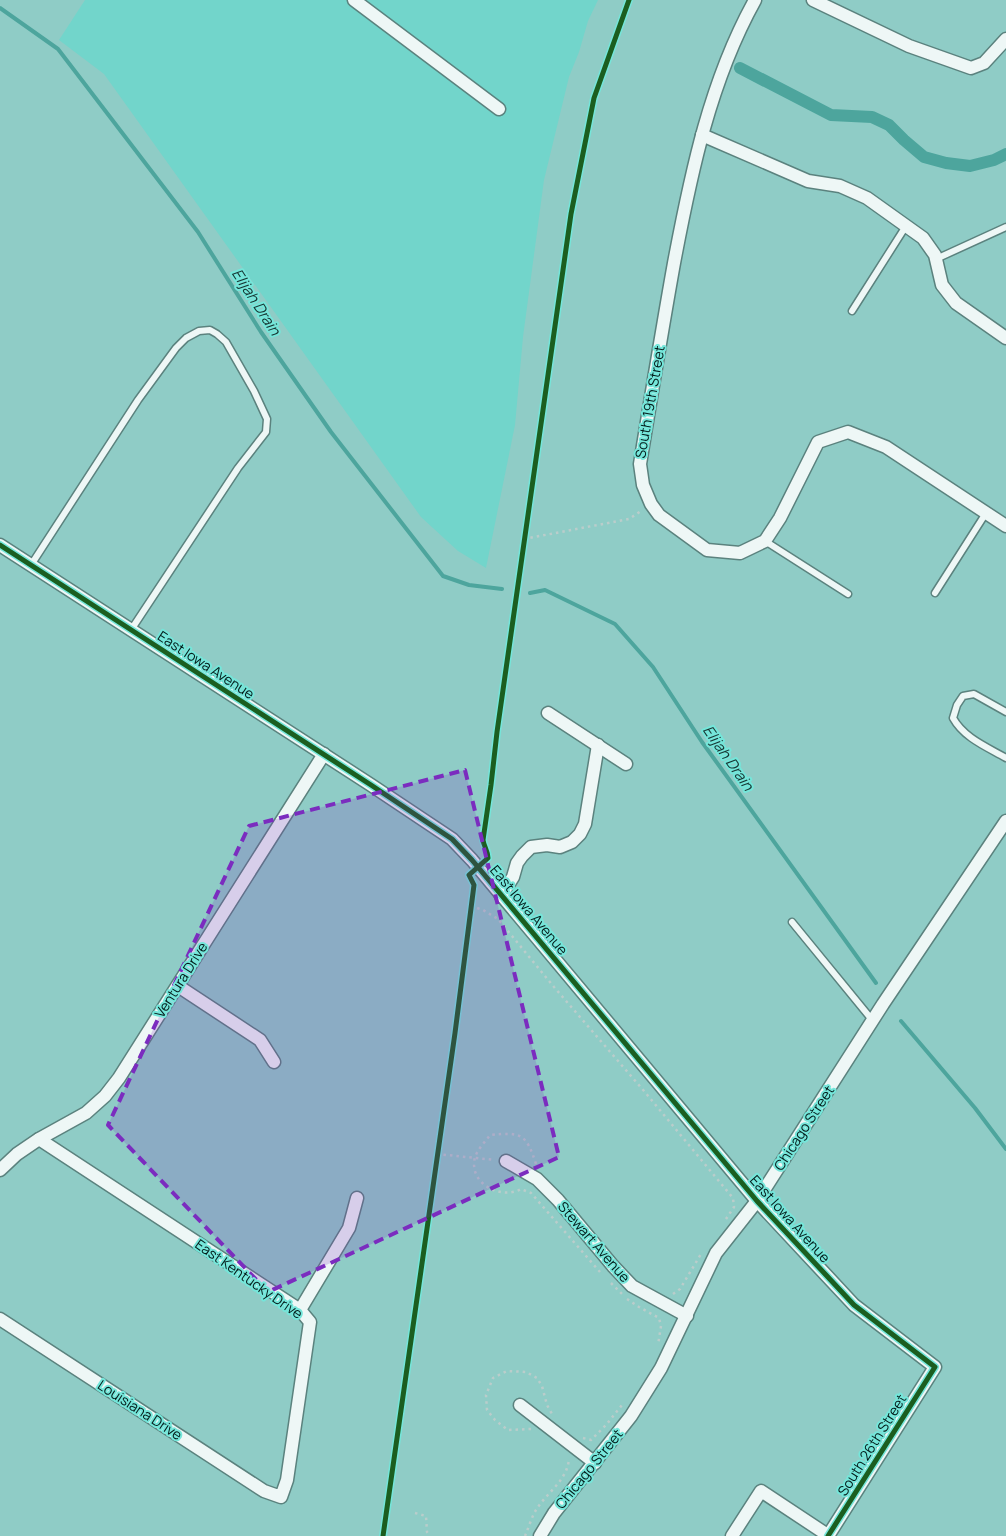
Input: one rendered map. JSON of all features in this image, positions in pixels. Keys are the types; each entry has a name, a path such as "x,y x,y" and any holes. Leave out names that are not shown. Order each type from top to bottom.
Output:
{"street":[{"path":"354,0 499,109"},
{"name":"South 19th Street","path":"755,0 727,59 702,134 684,209 640,464 643,485 651,504 659,515 707,550 740,553 766,541"},
{"path":"813,0 909,46 971,68 984,63 1006,38"},
{"path":"702,134 808,181 840,186 867,198 923,238 935,255 942,285 956,303 1006,338"},
{"path":"766,541 780,518 818,442 848,432 886,447 1006,526"},
{"name":"East Iowa Avenue","path":"0,545 452,839 472,860 757,1201 854,1305 935,1367"},
{"path":"548,713 626,764"},
{"path":"501,896 513,878 522,856 531,847 560,847 572,842 580,834 585,824 598,745"},
{"name":"Ventura Drive","path":"0,1170 17,1154 86,1113 105,1096 119,1078 178,986 324,754"},
{"name":"Chicago Street","path":"540,1536 554,1513 631,1416 662,1368 716,1253 757,1201 873,1020 1006,821"},
{"path":"178,986 260,1040 274,1062"},
{"name":"East Kentucky Drive","path":"40,1139 300,1310 310,1322 288,1480 281,1497"},
{"name":"Stewart Avenue","path":"506,1161 537,1179 558,1200 632,1286 687,1316"},
{"path":"300,1310 349,1228 357,1198"},
{"name":"Louisiana Drive","path":"0,1319 264,1491 281,1497"},
{"name":"South 26th Street","path":"732,1536 761,1491 828,1536 935,1367"},
{"path":"520,1405 595,1463"}],"lane":[{"path":"852,311 906,226"},
{"path":"936,259 1006,227"},
{"path":"31,565 138,400 176,348 186,338 199,331 210,330 217,334 226,342 254,391 267,419 266,432 238,468 131,630"},
{"path":"935,593 986,513"},
{"path":"766,541 848,594"},
{"path":"1006,712 974,694 963,696 957,705 954,718 958,727 972,738 1006,758"},
{"path":"792,922 873,1020"}],"path":[{"path":"524,539 628,518 651,504"},
{"path":"523,546 526,529"},
{"path":"470,914 472,899"},
{"path":"436,1164 438,1144"},
{"path":"437,1154 506,1161"},
{"path":"415,1514 426,1516 427,1532 430,1536"}],"highlighted area":[{"path":"465,770 559,1157 268,1292 108,1125 249,826"}],"shaded area":[{"path":"85,0 598,0 588,21 569,77 544,180 523,337 515,425 486,568 458,551 421,517 104,74 59,40"}],"waterway":[{"name":"Elijah Drain","path":"0,8 58,49 198,232 261,332 331,432 443,576 469,585 502,589"},
{"path":"740,68 831,115 872,117 889,125 924,157 946,163 970,166 994,160 1006,154"},
{"name":"Elijah Drain","path":"530,593 545,590 615,624 653,667 702,742 876,983"},
{"name":"Elijah Drain","path":"901,1021 975,1108 1006,1149"}],"cycle path":[{"path":"383,1536 455,1033 474,885 469,875 488,858 483,840 571,214 594,98 629,0"},
{"path":"0,545 452,839 472,860 757,1201 854,1305 935,1367 828,1536"}]}
